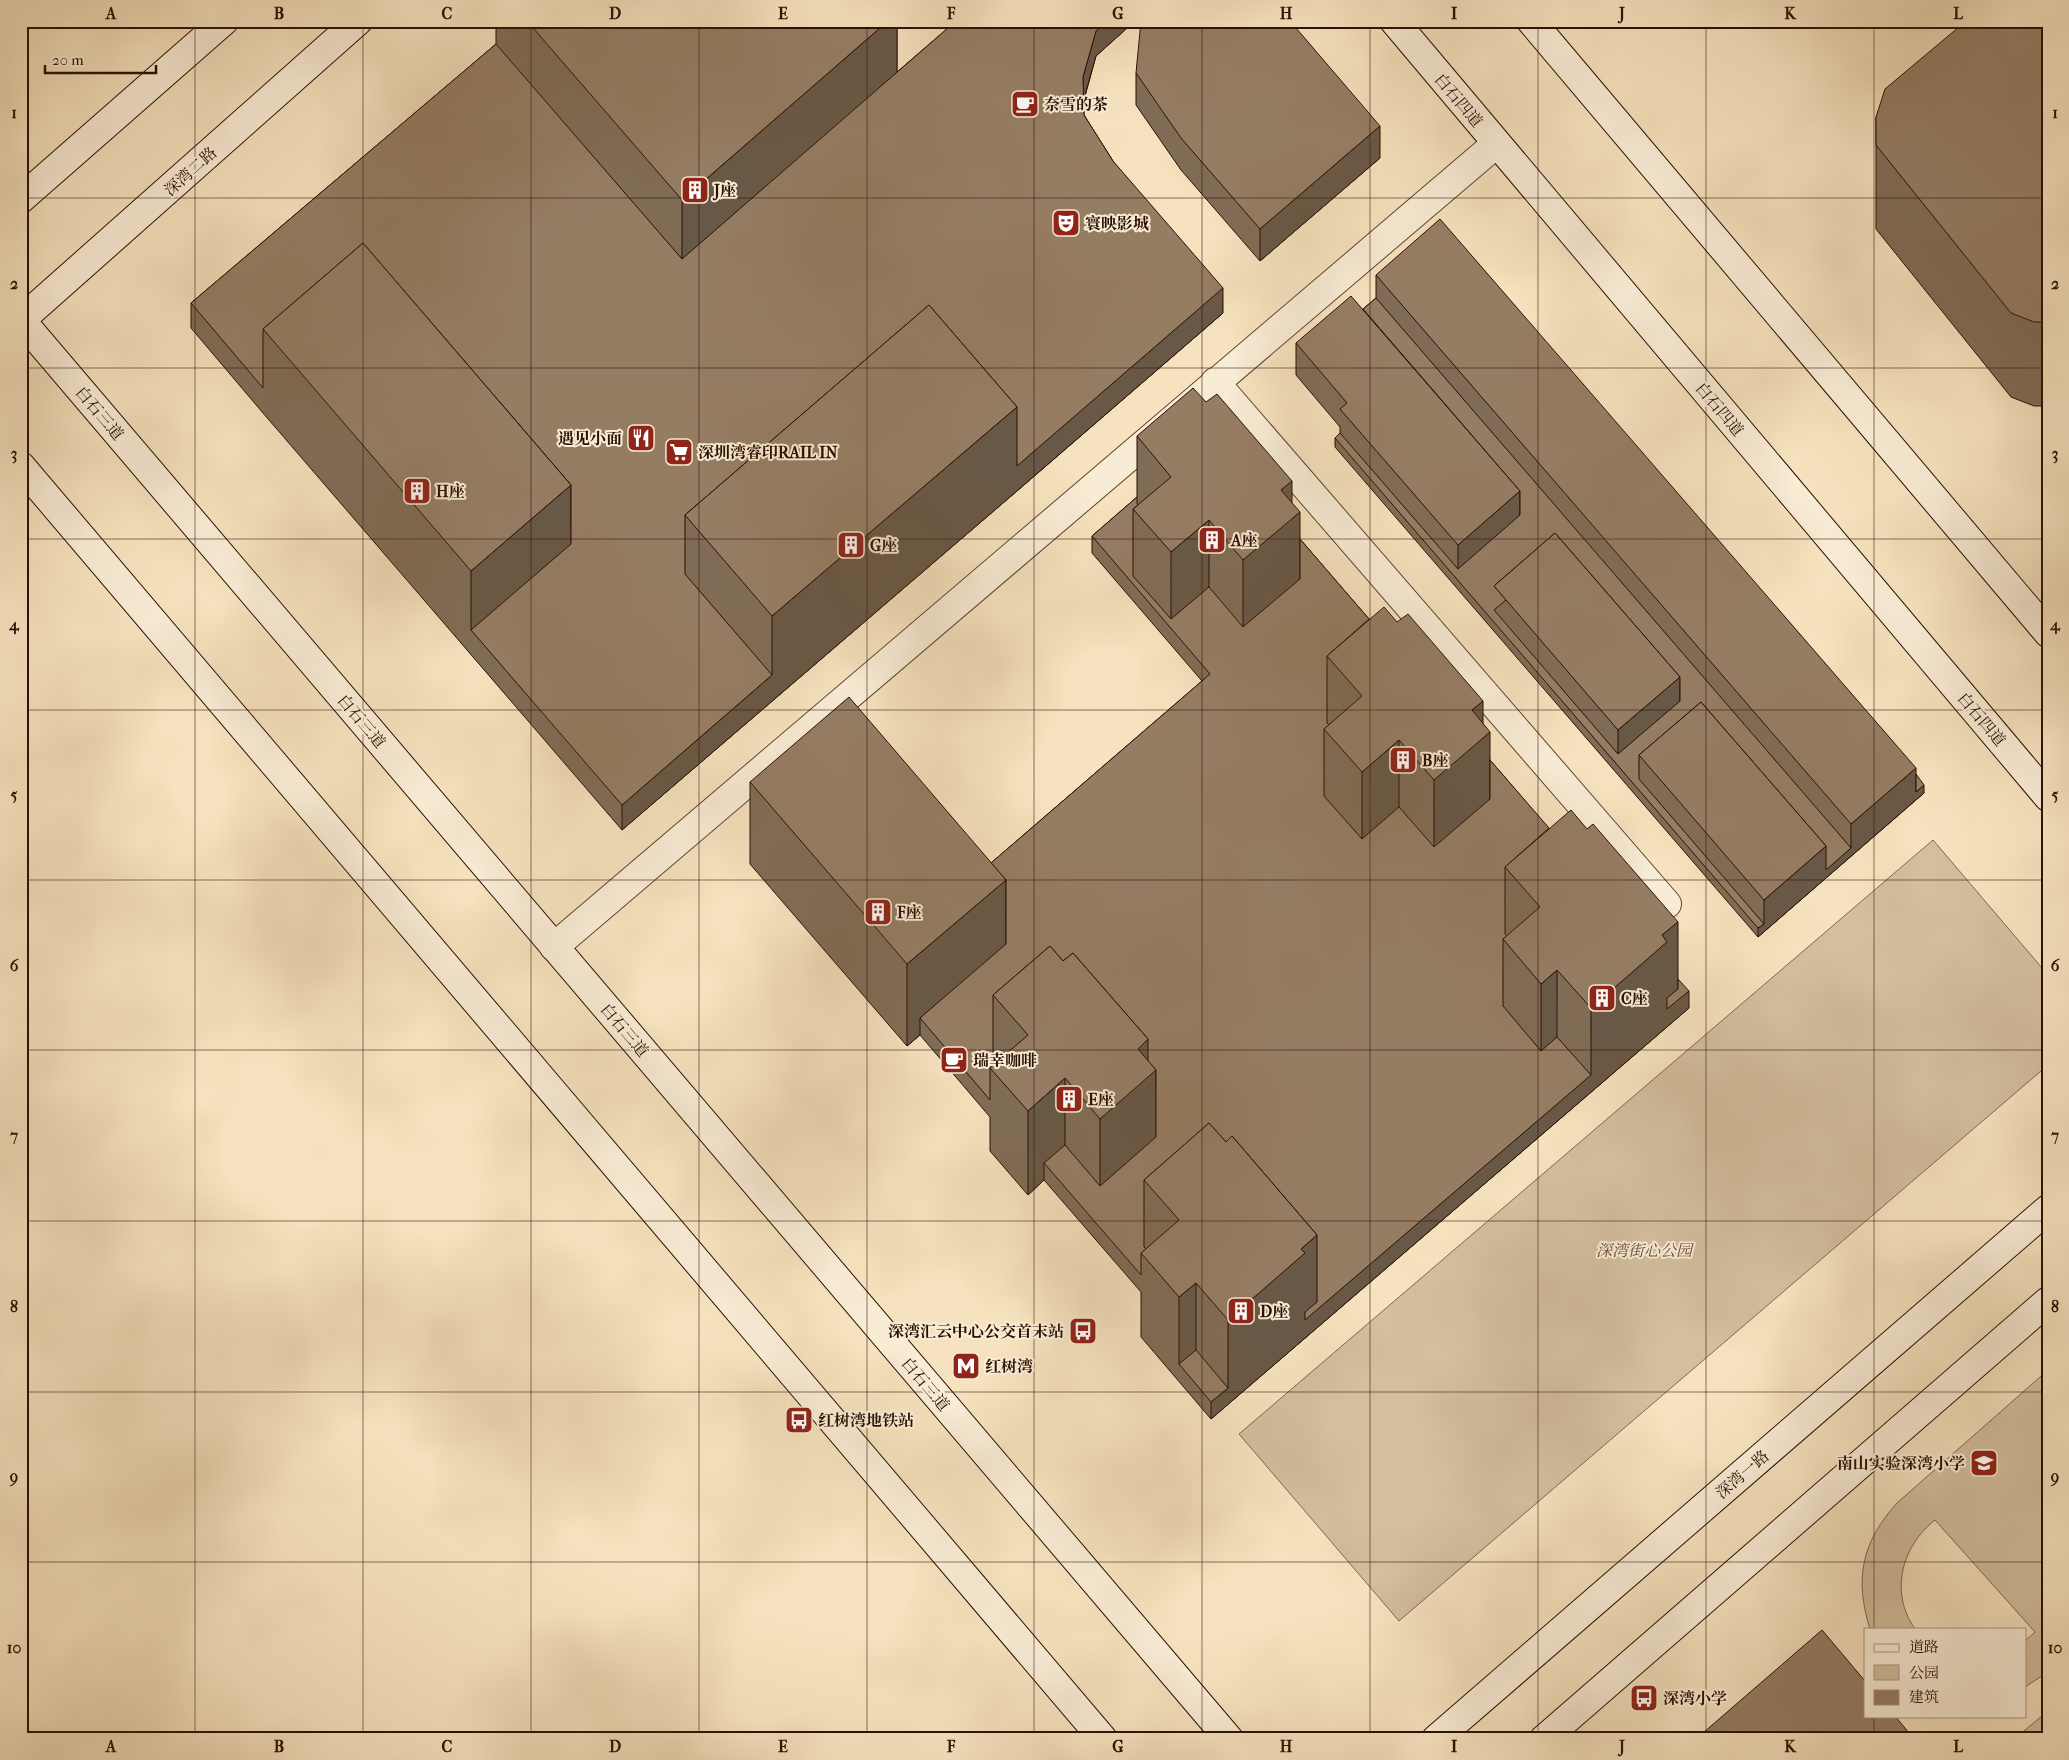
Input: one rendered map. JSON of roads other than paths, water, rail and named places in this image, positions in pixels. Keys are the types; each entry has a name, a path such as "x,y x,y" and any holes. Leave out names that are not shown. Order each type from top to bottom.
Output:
{"street":[{"path":"21,199 224,21"},
{"name":"深湾二路","path":"21,320 358,21"},
{"name":"白石四道","path":"1394,21 2048,797"},
{"path":"1532,21 2048,633"},
{"path":"554,947 1496,144"},
{"name":"白石三道","path":"21,320 554,947 1231,1736"},
{"path":"1215,382 1667,904"},
{"path":"21,466 1103,1739"},
{"name":"深湾一路","path":"1436,1739 2048,1209"},
{"path":"1544,1739 2048,1301"},
{"path":"1416,1739 1460,1718"}],"place":[{"name":"奈雪的茶","path":"1025,104"},
{"name":"J座","path":"695,190"},
{"name":"寰映影城","path":"1066,223"},
{"name":"遇见小面","path":"641,438"},
{"name":"深圳湾睿印RAIL IN","path":"679,452"},
{"name":"H座","path":"417,491"},
{"name":"A座","path":"1212,540"},
{"name":"G座","path":"851,545"},
{"name":"B座","path":"1403,760"},
{"name":"F座","path":"878,912"},
{"name":"C座","path":"1602,998"},
{"name":"瑞幸咖啡","path":"954,1060"},
{"name":"E座","path":"1069,1099"},
{"name":"D座","path":"1241,1311"},
{"name":"深湾汇云中心公交首末站","path":"1083,1331"},
{"name":"红树湾","path":"966,1366"},
{"name":"红树湾地铁站","path":"799,1420"},
{"name":"南山实验深湾小学","path":"1984,1463"},
{"name":"深湾小学","path":"1644,1698"}],"park label":[{"name":"深湾街心公园","path":"1644,1250"}]}
